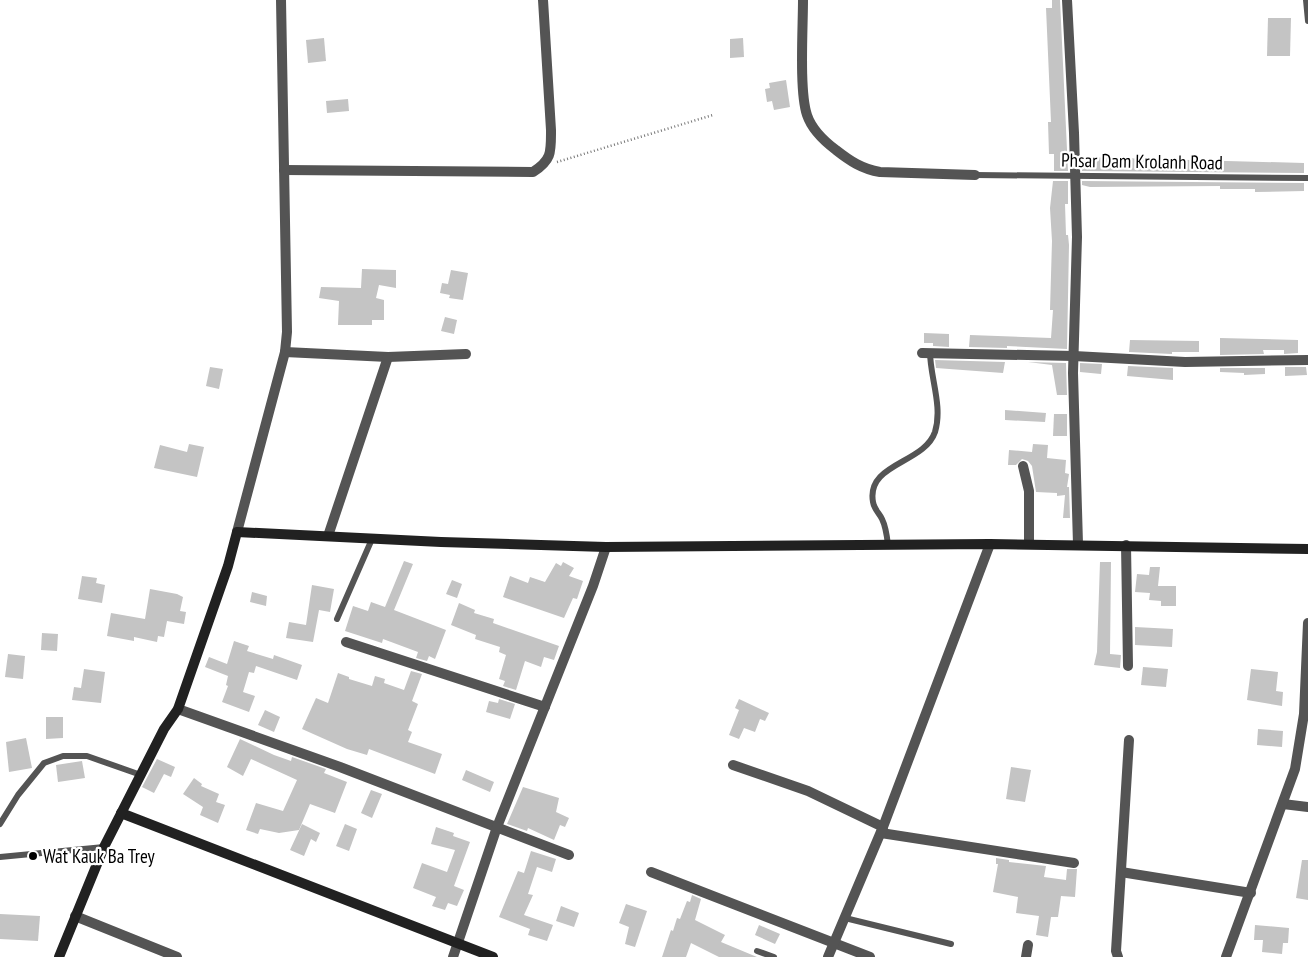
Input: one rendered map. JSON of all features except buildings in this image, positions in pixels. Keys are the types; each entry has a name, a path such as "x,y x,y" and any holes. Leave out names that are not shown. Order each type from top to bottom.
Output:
{"street":[{"path":"59,957 104,847 164,729 178,710 228,566 285,352 288,310 281,0"},
{"path":"284,170 532,172 546,164 551,151 551,130 544,0"},
{"path":"803,0 806,114 813,127 827,143 850,162 864,169 880,172 976,175"},
{"path":"1066,0 1077,237 1073,373 1078,544"},
{"path":"285,352 388,357 466,354"},
{"path":"926,352 1074,356 1185,362 1308,360"},
{"path":"328,536 388,357"},
{"path":"1023,466 1029,491 1029,544"},
{"path":"236,532 606,547 1078,544 1308,549"},
{"path":"828,957 882,830 990,544"},
{"path":"1126,545 1128,666"},
{"path":"453,957 497,827 593,586 606,547"},
{"path":"1226,957 1296,769 1302,730 1308,623"},
{"path":"346,642 545,707"},
{"path":"178,710 340,767 569,855"},
{"path":"1118,957 1116,951 1128,740"},
{"path":"733,765 808,790 882,830 1074,863"},
{"path":"1284,804 1308,807"},
{"path":"121,813 493,957"},
{"path":"651,872 870,957"},
{"path":"1121,872 1251,893"},
{"path":"75,916 177,957"},
{"path":"1026,957 1028,946"}],"lane":[{"path":"1306,0 1308,21"},
{"name":"Phsar Dam Krolanh Road","path":"976,175 1308,178"},
{"path":"888,545 886,529 872,502 880,476 890,468 920,452 934,433 938,419 926,352"},
{"path":"337,619 372,539"},
{"path":"0,824 18,795 44,763 63,756 86,756 141,775"},
{"path":"0,857 104,847"},
{"path":"845,918 951,944"},
{"path":"758,950 774,957"}],"path":[{"path":"546,164 713,116"}],"place":[{"name":"Wat Kauk Ba Trey","path":"33,856"}]}
